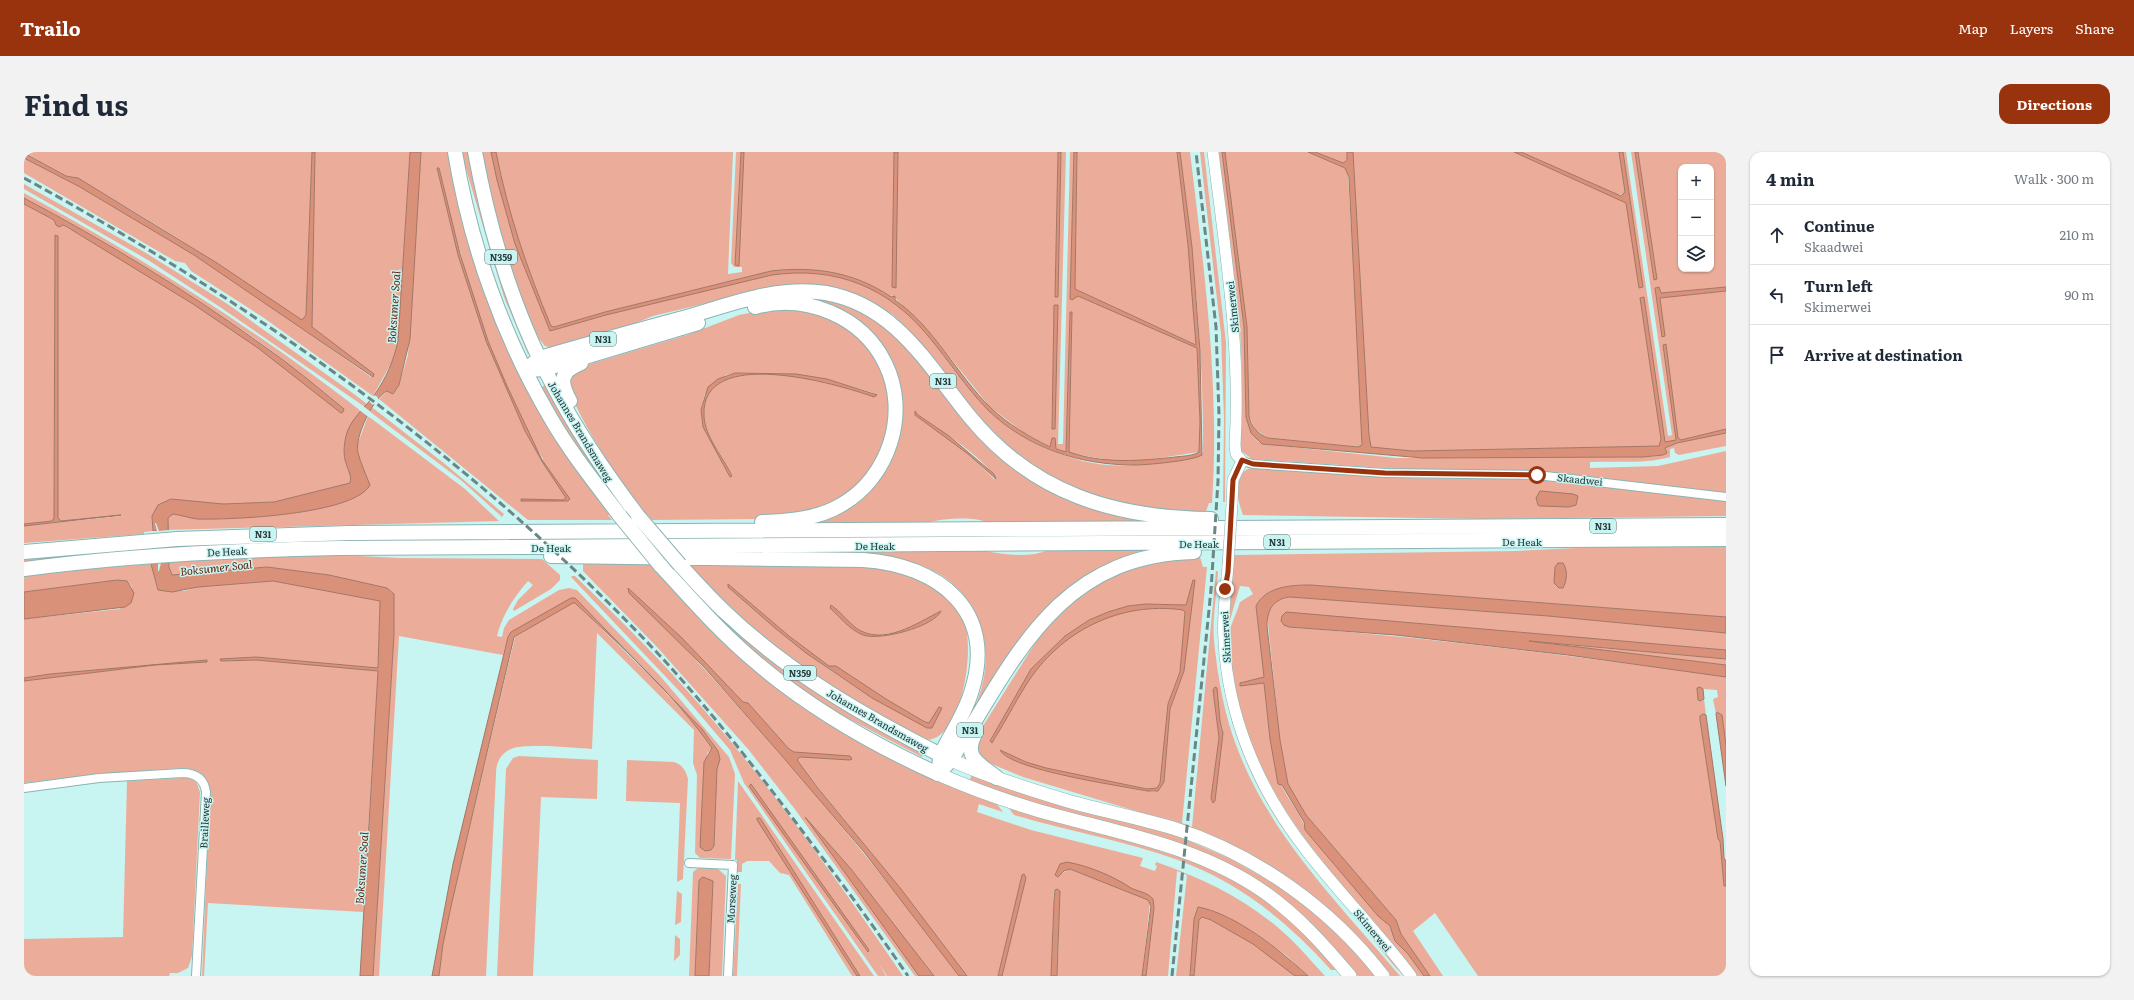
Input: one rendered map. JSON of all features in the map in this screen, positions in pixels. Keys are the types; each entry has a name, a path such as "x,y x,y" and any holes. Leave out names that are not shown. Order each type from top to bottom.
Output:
{"highway":[{"name":"Johannes Brandsmaweg","path":"455,152 471,223 489,281 525,370 550,418 580,463 620,516 660,565 714,623 751,658 776,678 847,726 886,749 938,774"},
{"name":"Johannes Brandsmaweg","path":"475,152 489,218 503,264 542,364 576,426 598,462 638,516 680,565 726,613 788,665 856,710 946,758"},
{"name":"N31","path":"542,364 659,323 771,294 803,291 824,293 858,302 887,320 918,350 970,418 1000,448 1019,464 1064,492 1091,502 1137,514 1185,518 1290,520 1318,527"},
{"name":"N31","path":"542,364 596,354 758,306 790,303 824,309 855,326 878,351 886,364 890,377 895,403 896,422 885,458 877,473 856,495 840,506 824,512 790,520 676,524 653,531"},
{"name":"N31","path":"576,426 575,410 564,389 564,377 570,368 588,360 596,354"},
{"path":"525,370 542,364"},
{"name":"De Heak","path":"24,552 145,540 341,533 1726,525"},
{"name":"De Heak","path":"24,569 92,560 177,553 339,548 1726,539"},
{"name":"N31","path":"946,758 988,700 1034,630 1059,603 1092,580 1127,564 1155,556 1178,552 1279,549 1319,542"},
{"name":"N31","path":"494,547 514,554 584,557 863,560 896,564 918,570 938,581 959,601 971,620 976,641 976,671 972,691 958,723 946,758"},
{"name":"N31","path":"988,700 983,719 970,743 969,748 973,758 997,778"},
{"path":"938,774 946,758"}],"main road":[{"name":"Johannes Brandsmaweg","path":"946,758 997,778 1071,802 1173,829 1233,853 1273,876 1302,896 1355,944 1383,976"},
{"name":"Johannes Brandsmaweg","path":"938,774 992,796 1058,816 1174,847 1223,868 1264,892 1290,911 1318,938 1350,976"}],"street":[{"name":"Skimerwei","path":"1213,152 1235,323 1237,377 1236,454 1242,460 1233,480 1228,566 1223,618 1228,675 1240,728 1255,767 1281,815 1306,851 1411,976"},
{"name":"Skaadwei","path":"1242,460 1253,464 1385,473 1537,475 1726,497"},
{"name":"Brailleweg","path":"24,788 99,778 182,773 192,774 200,779 206,792 196,976"},
{"name":"Morseweg","path":"689,863 733,865 728,976"}],"shaded area":[{"path":"24,152 312,152 306,318 300,320 245,282 161,228 75,177 66,176"},
{"path":"312,152 315,152 312,327 374,374 373,377 194,255 80,187 24,158 24,153 66,176 78,178 217,263 302,320 306,315"},
{"path":"315,152 410,152 398,341 394,358 373,396 264,318 191,271 185,263 175,261 24,173 24,158 80,187 194,255 246,289 371,377 374,374 312,327"},
{"path":"410,152 421,152 410,339 399,385 393,394 387,391 376,401 366,418 359,437 358,453 370,485 359,495 341,503 290,514 262,517 197,519 173,514 168,518 169,567 172,575 267,567 329,575 387,588 394,594 394,635 373,976 360,976 378,671 256,660 221,661 220,659 256,657 378,668 380,601 273,581 198,587 172,592 158,590 151,564 158,563 157,531 153,531 152,516 158,505 171,499 223,504 274,502 350,483 350,475 344,453 348,430 383,382 392,362 398,341"},
{"path":"421,152 450,152 497,321 611,515 608,515 612,520 528,520 379,399 387,391 393,394 399,385 408,355","holes":["437,168 439,168 458,243 480,318 505,385 486,341 458,255","509,394 543,459 542,460 567,495 569,501 521,501 563,500 566,498 543,463 525,431"]},
{"path":"461,152 469,152 532,352 528,354 504,297"},
{"path":"480,152 491,152 497,180 515,244 550,331 606,315 772,275 795,273 839,277 878,293 896,305 913,320 929,337 980,402 1009,428 1032,442 1057,453 1097,464 1127,465 1171,461 1200,456 1203,453 1200,339 1180,152 1190,152 1205,283 1212,371 1214,459 1212,503 1209,503 1205,514 1123,508 1042,475 977,420 928,352 908,329 892,314 853,294 826,286 777,286 653,316 621,329 552,348 545,346 536,335 514,280 503,247"},
{"path":"491,152 496,152 512,219 534,283 551,326 554,327 605,312 771,271 803,269 818,270 849,276 877,288 891,297 895,296 895,300 922,324 978,395 991,408 1004,419 1034,439 1050,447 1052,438 1055,438 1056,449 1066,452 1070,312 1072,312 1069,452 1082,456 1108,460 1148,460 1185,456 1199,452 1200,421 1197,348 1078,296 1072,300 1070,299 1074,152 1077,152 1075,289 1196,345 1188,245 1177,152 1180,152 1192,247 1200,351 1202,455 1180,461 1134,465 1114,464 1074,458 1037,444 1020,435 988,410 965,384 929,337 896,305 878,293 839,277 795,273 772,275 606,315 550,331 515,244 497,180"},
{"path":"496,152 733,152 728,274 742,272 742,267 734,267 731,263 736,152 741,152 735,265 738,266 744,152 894,152 892,286 896,266 895,243 898,152 1058,152 1055,296 1058,297 1061,152 1066,152 1058,444 1063,444 1070,152 1074,152 1070,299 1078,296 1197,348 1200,421 1199,452 1147,460 1109,460 1069,453 1072,312 1070,312 1066,452 1050,447 1023,432 990,407 931,334 892,295 891,297 877,288 849,276 818,270 803,269 771,271 605,312 554,327 551,326 534,283 512,219","holes":["1057,305 1054,429 1052,429 1054,306"]},
{"path":"741,152 744,152 739,266 735,265"},
{"path":"894,152 898,152 896,288 892,287"},
{"path":"1058,152 1061,152 1058,297 1055,297"},
{"path":"1077,152 1177,152 1188,245 1197,345 1075,289"},
{"path":"1200,152 1204,152 1226,343 1225,502 1223,502 1224,419 1221,334"},
{"path":"1218,152 1222,152 1244,327 1246,417 1258,441 1262,444 1396,458 1643,457 1657,456 1664,450 1680,442 1726,433 1726,446 1679,455 1675,453 1674,448 1670,449 1670,457 1651,461 1590,462 1590,468 1658,466 1726,451 1726,493 1532,470 1416,470 1252,459 1240,450 1242,373 1240,330"},
{"path":"1222,152 1225,152 1247,327 1249,416 1253,427 1264,436 1268,438 1358,447 1362,445 1349,177 1345,168 1308,152 1315,152 1343,163 1347,160 1347,152 1353,152 1369,435 1371,447 1412,451 1659,446 1661,439 1640,298 1644,297 1665,442 1676,440 1663,345 1666,344 1678,438 1681,440 1726,429 1726,433 1677,443 1665,448 1667,453 1663,455 1643,457 1423,458 1262,444 1251,433 1246,417 1244,327"},
{"path":"1225,152 1308,152 1345,168 1348,173 1363,436 1361,447 1268,438 1255,429 1249,416 1247,327"},
{"path":"1315,152 1347,152 1347,159 1343,163 1340,163"},
{"path":"1353,152 1514,152 1623,201 1626,203 1629,214 1639,288 1643,287 1623,152 1626,152 1668,436 1672,435 1631,152 1635,152 1654,280 1657,279 1638,152 1726,152 1726,287 1661,293 1658,288 1655,288 1662,337 1665,336 1660,298 1726,291 1726,429 1681,440 1678,438 1666,344 1663,345 1676,440 1665,443 1644,297 1640,298 1661,439 1659,446 1412,451 1371,447 1369,435"},
{"path":"1514,152 1521,152 1621,196 1625,192 1619,152 1623,152 1643,287 1639,288 1626,203"},
{"path":"1521,152 1619,152 1625,194 1617,195"},
{"path":"1635,152 1638,152 1657,279 1654,280"},
{"path":"437,168 439,168 460,254 488,341 507,386 542,460 570,499 568,501 521,501 521,499 563,500 566,498 543,463 525,431 486,341 458,255"},
{"path":"24,184 146,253 226,303 367,404 365,407 220,307 148,260 24,189"},
{"path":"24,193 68,217 197,295 280,351 361,411 349,429 345,442 344,456 351,475 350,483 274,502 223,504 171,499 152,516 153,531 144,532 144,534 24,543 24,526 121,516 61,521 58,518 58,236 55,235 54,518 52,521 24,524 24,204 114,254 173,290 258,348 343,412 344,409 282,359 233,323 85,231 24,198"},
{"path":"24,198 85,231 204,304 293,368 344,409 343,412 341,413 258,348 193,304 67,227 63,225 59,227 56,225 54,220 24,204"},
{"path":"55,235 58,236 58,518 61,521 121,515 24,526 24,524 52,521 54,518"},
{"path":"1659,287 1661,293 1726,287 1726,291 1660,298 1665,336 1662,337 1655,288"},
{"path":"767,298 832,298 888,325 1019,469 1165,522 985,522 973,519 947,519 926,523 796,525 868,489 899,398 851,318 753,304","holes":["916,412 919,416 968,450 981,461 996,478 994,479 968,454 915,415"]},
{"path":"1054,305 1058,305 1055,429 1052,429"},
{"path":"781,307 830,316 860,335 885,374 892,409 879,461 840,502 774,519 652,520 647,514 644,515 636,504 589,430 572,396 570,385 572,377 578,371 593,363 687,335 739,315","holes":["735,373 796,374 827,379 873,393 874,397 832,384 803,378 774,375 747,375 724,381 709,394 704,416 705,424 711,439 732,476 729,475 703,427 701,410 705,394 726,375"]},
{"path":"735,373 796,374 827,379 877,395 874,397 832,384 803,378 774,375 747,375 724,381 709,394 704,416 708,432 732,476 730,477 703,427 701,410 708,387 718,379"},
{"path":"547,384 631,516 626,516 565,432 540,388"},
{"path":"373,408 445,464 504,514 502,517 462,481 369,411"},
{"path":"915,411 918,415 949,436 994,474 996,479 968,454 915,415"},
{"path":"368,416 465,489 499,521 167,530 168,518 173,514 181,515 359,496 357,446"},
{"path":"1251,468 1398,478 1521,479 1562,482 1726,501 1726,516 1484,519 1243,515 1239,503 1237,488 1238,482 1244,471"},
{"path":"1540,491 1573,494 1578,496 1576,505 1569,507 1540,506 1538,505 1536,498"},
{"path":"1619,546 1726,546 1726,617 1311,585 1296,585 1280,588 1266,594 1260,599 1256,606 1264,677 1262,683 1264,683 1272,747 1281,784 1298,812 1305,830 1390,926 1395,941 1408,954 1424,976 1416,976 1403,957 1322,861 1297,828 1275,793 1256,756 1242,717 1229,657 1229,634 1240,602 1253,594 1249,587 1240,586 1230,620 1227,621 1233,555 1516,551"},
{"path":"143,547 144,549 24,562 24,557"},
{"path":"1167,548 1076,586 975,707 982,685 986,664 982,632 968,601 955,586 940,574 923,566 885,558 764,552 986,551 1001,554 1026,555 1041,553 1049,550"},
{"path":"321,554 399,558 542,559 560,575 560,580 551,589 514,611 513,609 518,600 533,585 528,581 509,607 499,628 497,636 502,637 504,628 509,620 559,590 569,588 577,590 661,677 729,757 735,774 731,859 700,858 695,853 697,775 693,763 694,730 597,633 592,749 527,746 511,749 501,756 496,770 486,976 439,976 443,944 452,902 515,637 574,602 647,673 695,724 712,748 707,754 714,846 718,757 715,747 702,729 575,598 511,632 503,655 399,636 379,976 373,976 394,635 394,594 387,588 329,575 267,567 171,575 169,562 268,555"},
{"path":"1187,557 1200,557 1203,567 1207,567 1182,823 1192,827 1216,571 1218,571 1214,615 1214,641 1220,683 1225,710 1233,737 1252,782 1288,841 1309,869 1400,976 1390,976 1333,914 1179,824 1023,777 987,762 982,758 977,746 977,739 983,726 1037,640 1067,602 1131,566","holes":["1194,580 1184,671 1170,709 1164,782 1154,792 1060,774 1011,758 1000,750 1035,765 1072,775 1147,789 1157,788 1160,783 1168,704 1180,672 1185,612 1183,610 1159,608 1137,610 1115,615 1094,623 1075,634 1057,648 1041,664 1027,683 995,739 990,741 1031,669 1065,636 1089,620 1128,606 1146,604 1186,605","1215,687 1220,721 1223,729 1214,803 1211,798 1219,738 1213,690"]},
{"path":"646,561 769,680 996,803 1003,812 979,804 977,812 1031,830 1143,858 1140,866 1155,871 1157,866 1155,865 1156,862 1207,882 1254,909 1269,920 1294,942 1325,976 1308,976 1287,956 1256,934 1208,909 1194,919 1190,976 1176,976 1187,875 1177,871 1168,976 1146,976 1154,905 1148,901 1150,903 1142,976 1057,976 1059,940 1058,889 1054,891 1051,976 1002,976 1026,878 1022,875 998,976 967,976 901,889 797,760 800,757 850,760 794,752 789,749 748,703 743,702 682,638 628,588 758,728 800,776 881,875 959,976 934,976 851,869 805,817 919,976 915,976 794,808 748,749 657,647 583,571 583,562","holes":["1067,862 1113,879 1147,900 1070,869 1061,874"]},
{"path":"686,561 873,567 919,579 936,588 956,606 964,621 967,635 968,653 962,696 954,716 945,731 932,739 917,738 810,674 754,629 689,567 691,566","holes":["728,584 789,636 829,666 836,666 886,699 925,722 929,723 941,707 942,708 932,728 876,699 824,666 752,608 728,587","830,606 855,627 864,633 872,635 882,635 904,630 925,621 940,611 936,617 928,623 918,627 894,634 873,636 865,635 851,627 840,618"]},
{"path":"1558,563 1563,563 1566,569 1566,579 1563,588 1559,588 1554,583 1555,567"},
{"path":"151,564 158,590 184,591 198,587 273,581 380,601 378,668 256,657 220,659 221,661 256,660 378,671 363,912 208,903 204,976 202,976 210,791 207,780 204,776 192,769 181,768 98,774 24,783 24,681 150,666 24,678 24,619 120,609 132,587 127,581 117,580 24,592 24,574","holes":["207,660 207,661 160,665"]},
{"path":"667,565 672,565 701,595 924,753 922,757 833,710 767,665 722,624"},
{"path":"575,576 630,630 713,720 798,828 903,976 887,976 879,964 886,976 878,976 744,783 730,750 684,696 571,577","holes":["820,884 869,950 867,951"]},
{"path":"117,580 127,581 134,593 131,603 125,607 24,619 24,592"},
{"path":"1193,580 1195,580 1184,671 1170,709 1164,782 1158,791 1147,791 1044,770 1008,757 1000,750 1026,762 1046,768 1147,789 1157,788 1160,783 1168,704 1180,672 1185,612 1183,610 1160,608 1137,610 1094,624 1074,635 1056,649 1040,666 1026,685 992,743 990,741 1031,669 1065,636 1089,620 1128,606 1146,604 1186,605"},
{"path":"728,584 789,636 829,666 836,666 886,699 925,722 929,723 939,707 942,708 932,728 927,728 872,698 806,653 728,587"},
{"path":"1296,585 1726,617 1726,633 1548,616 1290,597 1279,600 1272,606 1268,615 1267,626 1280,740 1288,784 1306,815 1396,920 1401,934 1430,976 1424,976 1408,954 1395,941 1390,926 1378,916 1305,830 1304,822 1282,785 1278,784 1270,739 1264,683 1240,686 1240,683 1264,677 1256,606 1260,599 1266,594 1280,588"},
{"path":"628,588 682,638 743,702 748,703 789,749 794,752 850,756 852,759 850,760 800,757 797,760 817,787 901,889 967,976 959,976 864,852 704,667 629,593"},
{"path":"1290,597 1548,616 1726,633 1726,650 1378,620 1289,627 1453,642 1726,677 1726,745 1722,715 1718,712 1716,714 1713,699 1718,697 1717,690 1703,689 1700,687 1702,701 1704,699 1706,715 1700,716 1700,720 1718,839 1720,841 1724,886 1726,886 1726,976 1478,976 1435,913 1413,931 1443,976 1430,976 1401,934 1396,920 1306,815 1288,784 1280,740 1267,614 1276,601"},
{"path":"571,598 575,598 637,662 575,603 514,637 452,902 443,944 439,976 432,976 453,864 508,637 511,632"},
{"path":"831,605 856,628 866,633 877,635 888,634 911,627 941,611 936,617 917,627 893,634 871,636 858,633 849,627 830,608"},
{"path":"1286,612 1726,650 1726,659 1529,641 1726,665 1726,677 1568,655 1396,635 1289,627 1284,625 1281,621 1282,616"},
{"path":"1522,641 1726,659 1726,665 1711,663"},
{"path":"1219,643 1249,766 1405,976 1390,961 1363,926 1291,840 1257,785 1238,740 1230,716 1221,668"},
{"path":"207,660 207,662 155,665 24,681 24,678 50,674"},
{"path":"1215,687 1217,688 1220,721 1223,733 1215,801 1213,803 1211,798 1219,738 1213,690"},
{"path":"1700,687 1703,689 1704,699 1700,701 1698,700 1697,688"},
{"path":"667,693 702,729 718,751 720,759 717,769 714,846 711,850 705,851 700,847 704,762 712,748 682,709"},
{"path":"1717,712 1722,715 1726,745 1726,786 1716,714"},
{"path":"1703,714 1706,715 1723,839 1724,858 1726,861 1726,886 1724,886 1720,841 1718,839 1700,720 1700,716"},
{"path":"519,756 598,760 597,799 541,797 533,976 497,976 506,769 513,758"},
{"path":"627,760 674,762 682,767 686,773 688,779 683,879 677,882 680,803 626,801"},
{"path":"972,774 1180,837 1231,859 1275,884 1308,908 1347,943 1376,976 1358,976 1211,857 1167,839 1022,801 969,782"},
{"path":"190,778 196,781 200,792 192,956 188,968 178,973 170,973 169,976 24,976 24,939 123,937 127,781"},
{"path":"738,781 874,976 860,976 759,818 857,976 852,976 789,875 780,873 769,861 747,861 742,864 742,872 737,872 737,860 735,860"},
{"path":"751,784 869,950 868,952 749,786"},
{"path":"1008,807 1138,841 1201,864 1231,878 1259,895 1281,912 1339,970 1331,970 1297,935 1261,905 1222,880 1201,869 1138,847 1014,815"},
{"path":"805,817 851,869 934,976 919,976"},
{"path":"757,818 760,818 860,976 857,976"},
{"path":"1067,862 1100,872 1131,888 1146,893 1153,899 1154,908 1146,976 1142,976 1151,906 1148,900 1070,869 1064,871 1058,877 1055,875 1060,864"},
{"path":"698,868 718,869 726,876 722,976 709,976 713,881 703,877 699,880 695,976 689,976 693,872"},
{"path":"1024,874 1026,878 1002,976 998,976 1022,875"},
{"path":"703,877 713,881 709,976 695,976 699,880"},
{"path":"738,884 741,884 737,976 733,976"},
{"path":"1057,889 1060,891 1057,976 1051,976 1054,901 1055,890"},
{"path":"677,891 682,894 681,922 675,925"},
{"path":"1198,907 1213,911 1242,925 1271,945 1308,976 1295,976 1253,944 1211,920 1202,917 1199,920 1194,976 1190,976 1194,919"},
{"path":"1202,917 1214,921 1239,934 1295,976 1194,976 1199,920"},
{"path":"675,935 680,939 680,955 674,961"}],"pier":[{"path":"374,395 379,400 374,405 369,400"},
{"path":"363,406 371,412 370,418 359,410"},
{"path":"155,523 159,531 169,530 171,562 161,563 159,571 158,563 149,564 157,557 156,536 155,533 151,531 157,531"}],"railway":[{"path":"1172,976 1211,590 1218,481 1219,415 1216,327 1196,152"},
{"path":"24,178 111,227 197,280 281,335 364,394 443,456 520,520 594,589 664,660 703,704 794,820 861,909 908,976"}],"route":[{"path":"1225,589 1228,572 1233,480 1242,460 1253,464 1385,473 1537,475"}],"water label":[{"name":"Boksumer Soal","path":"393,307"},
{"name":"Boksumer Soal","path":"216,567"},
{"name":"Boksumer Soal","path":"361,868"}]}
